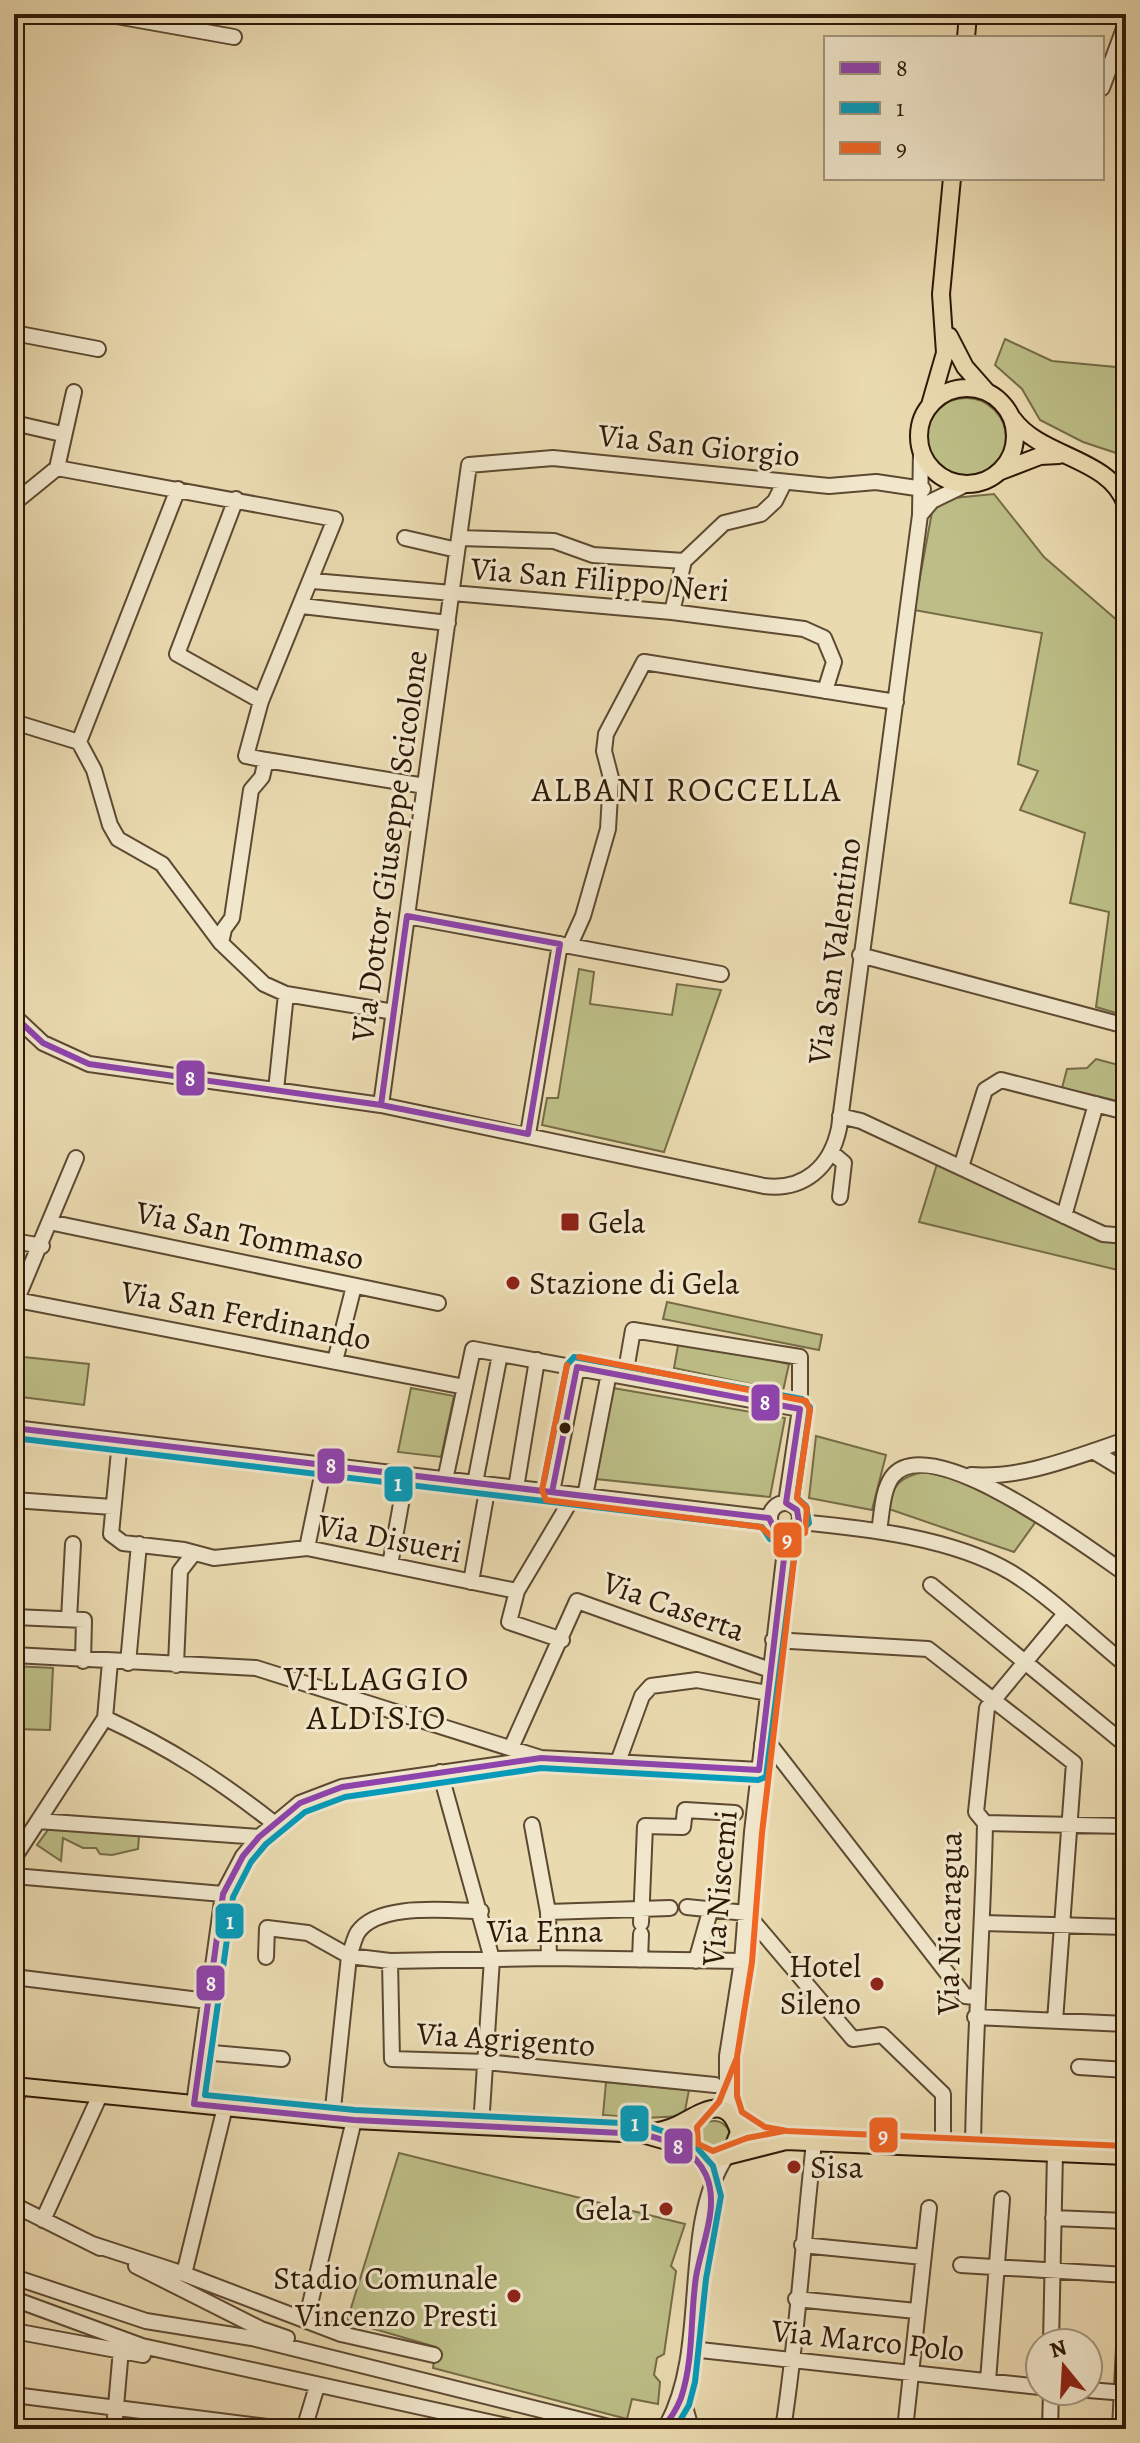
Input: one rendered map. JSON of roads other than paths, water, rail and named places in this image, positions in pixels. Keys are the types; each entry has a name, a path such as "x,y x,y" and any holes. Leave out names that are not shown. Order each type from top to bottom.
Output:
{"main road":[{"path":"966,36 968,14"},
{"path":"952,180 941,294 946,330 941,378 919,436 921,450 938,475 967,484 979,483 1040,456 1061,455"},
{"path":"946,330 965,367 1010,414 1024,434 1106,477 1126,505"},
{"path":"927,409 949,392 963,388 990,394"},
{"path":"999,472 1014,445 1010,414"},
{"path":"16,2092 100,2095 354,2120 642,2134 674,2127 712,2108 761,2136 786,2141 1126,2156"},
{"path":"693,2153 686,2129 694,2115"},
{"path":"729,2155 738,2139 735,2122"},
{"path":"642,2134 714,2161 786,2141"}],"street":[{"path":"105,14 234,37"},
{"path":"1104,83 1126,23"},
{"path":"14,333 98,349"},
{"path":"14,503 57,468 62,434 74,392"},
{"path":"14,423 62,434"},
{"name":"Via San Valentino","path":"831,1152 840,1116 920,515 923,489 921,450"},
{"name":"Via San Giorgio","path":"469,465 553,458 784,483 829,486 876,482 923,489"},
{"name":"Via Dottor Giuseppe Scicolone","path":"381,1105 469,465"},
{"path":"57,468 335,519 313,581 261,701 246,756 425,786"},
{"path":"672,612 684,561 724,523 761,514 775,501 784,483"},
{"path":"920,515 932,501 967,484"},
{"path":"79,742 178,489"},
{"path":"236,499 177,654 261,701"},
{"path":"405,538 458,544 554,541 593,555 684,561"},
{"name":"Via San Filippo Neri","path":"313,581 672,612 804,629 824,638 834,662 825,691"},
{"path":"302,606 448,623"},
{"path":"528,1134 565,945 583,916 608,829 611,778 604,751 606,734 644,662 896,702"},
{"path":"14,722 79,742 94,770 110,825 118,839 162,864 221,943 264,984 286,994 394,1012"},
{"path":"221,943 224,929 232,918 251,790 262,777 266,760"},
{"path":"407,916 721,974"},
{"path":"860,955 1126,1026"},
{"path":"276,1090 286,994"},
{"path":"14,1016 43,1043 89,1064 381,1105 773,1187 795,1184 813,1176 831,1152 844,1163 840,1197"},
{"path":"961,1167 985,1090 1001,1080 1126,1112"},
{"path":"1064,1216 1096,1104"},
{"path":"840,1116 861,1121 1103,1234 1126,1236"},
{"path":"16,1303 76,1158"},
{"name":"Via San Tommaso","path":"49,1222 438,1303"},
{"path":"14,1241 42,1246"},
{"path":"335,1361 354,1286"},
{"name":"Via San Ferdinando","path":"16,1303 465,1387"},
{"path":"625,1376 633,1330 800,1357 800,1409 786,1503"},
{"path":"445,1480 473,1349 800,1409"},
{"path":"471,1582 481,1484 500,1354"},
{"path":"516,1488 537,1360"},
{"path":"552,1492 577,1367"},
{"path":"562,1640 509,1622 517,1591 580,1496 609,1373"},
{"path":"14,1428 769,1518"},
{"path":"879,1531 886,1487 893,1474 907,1467 991,1476 1022,1471 1126,1440"},
{"name":"Via Disueri","path":"120,1441 111,1534 123,1543 214,1558 307,1548 517,1591"},
{"path":"1093,1451 1126,1471"},
{"path":"307,1548 324,1466"},
{"path":"965,1474 1038,1512 1126,1574"},
{"path":"390,1565 406,1476"},
{"path":"14,1500 112,1507"},
{"path":"769,1518 774,1507 786,1503"},
{"path":"786,1503 797,1510 799,1522"},
{"path":"769,1518 775,1530 787,1533 799,1522 879,1531 976,1556 1012,1573 1126,1665"},
{"name":"Via Niscemi","path":"727,2056 742,1961 767,1693 787,1533"},
{"path":"69,1619 73,1544"},
{"path":"128,1663 139,1544"},
{"path":"176,1665 180,1571 194,1553"},
{"path":"931,1585 1126,1745"},
{"name":"Via Caserta","path":"511,1748 577,1601 770,1670"},
{"path":"992,1702 1064,1615"},
{"path":"14,1617 84,1620 83,1661"},
{"path":"773,1640 928,1649 1074,1763 1055,2021"},
{"path":"14,1655 271,1672 541,1758"},
{"path":"14,1858 105,1718 110,1662"},
{"path":"618,1762 642,1696 651,1686 697,1680 767,1693"},
{"name":"Via Nicaragua","path":"973,2149 975,1997 983,1923 985,1823 976,1812 987,1708 992,1702"},
{"path":"105,1718 157,1742 216,1777 275,1824"},
{"path":"762,1744 771,1746 965,1996 975,1997"},
{"path":"194,2104 223,1894 243,1856 259,1837 300,1803 342,1787 541,1758 759,1770"},
{"path":"440,1772 492,1959 481,2126"},
{"path":"640,1960 645,1826 683,1827 685,1810 735,1813"},
{"path":"38,1821 259,1837"},
{"path":"985,1823 1126,1826"},
{"path":"532,1825 548,1912 549,1958"},
{"path":"14,1876 223,1894"},
{"path":"687,1907 746,1913 853,2039 882,2035 943,2094 943,2148"},
{"path":"548,1912 641,1922 670,1908"},
{"path":"696,1961 711,1908"},
{"path":"332,2118 349,1956 358,1931 376,1917 401,1912 481,1911"},
{"path":"983,1923 1126,1927"},
{"path":"266,1957 267,1928 308,1933 349,1956"},
{"name":"Via Enna","path":"349,1956 390,1961 549,1958 742,1961"},
{"name":"Via Agrigento","path":"390,1961 392,2059 486,2062 715,2085"},
{"path":"14,1977 207,2001"},
{"path":"975,2017 1126,2024"},
{"path":"201,2052 282,2059"},
{"path":"694,2115 715,2085 727,2056"},
{"path":"727,2056 727,2098 735,2122"},
{"path":"1079,2067 1126,2070"},
{"path":"43,2220 100,2095"},
{"path":"184,2274 225,2107"},
{"path":"306,2321 354,2120"},
{"path":"783,2429 794,2360 796,2299 814,2143"},
{"path":"693,2153 711,2188"},
{"path":"1051,2327 1055,2153"},
{"path":"664,2427 681,2393 691,2349 695,2286 711,2188 729,2155"},
{"path":"988,2381 1002,2199"},
{"path":"14,2205 261,2329 338,2359"},
{"path":"905,2429 929,2208"},
{"path":"1053,2218 1126,2221"},
{"path":"92,2244 184,2274 341,2334 434,2355"},
{"path":"802,2245 923,2257"},
{"path":"961,2265 1126,2275"},
{"path":"14,2277 146,2321 252,2338 617,2429"},
{"path":"14,2299 142,2346 521,2429"},
{"path":"796,2299 916,2311"},
{"path":"1120,2429 1126,2308"},
{"path":"14,2331 121,2349 169,2362 203,2360"},
{"path":"114,2429 121,2349"},
{"name":"Via Marco Polo","path":"691,2349 1024,2385"},
{"path":"304,2429 317,2386"},
{"path":"1104,2391 1124,2393"},
{"path":"681,2393 692,2428"},
{"path":"14,2395 284,2429"},
{"path":"1050,2429 1051,2407"},
{"path":"664,2427 679,2423 692,2428"}],"place":[{"name":"Gela","path":"570,1222"},
{"name":"Stazione di Gela","path":"513,1283"},
{"name":"Hotel Sileno","path":"877,1984"},
{"name":"Sisa","path":"794,2167"},
{"name":"Gela 1","path":"666,2209"},
{"name":"Stadio Comunale Vincenzo Presti","path":"514,2296"}],"district":[{"name":"ALBANI ROCCELLA","path":"687,789"},
{"name":"VILLAGGIO ALDISIO","path":"377,1698"}]}
